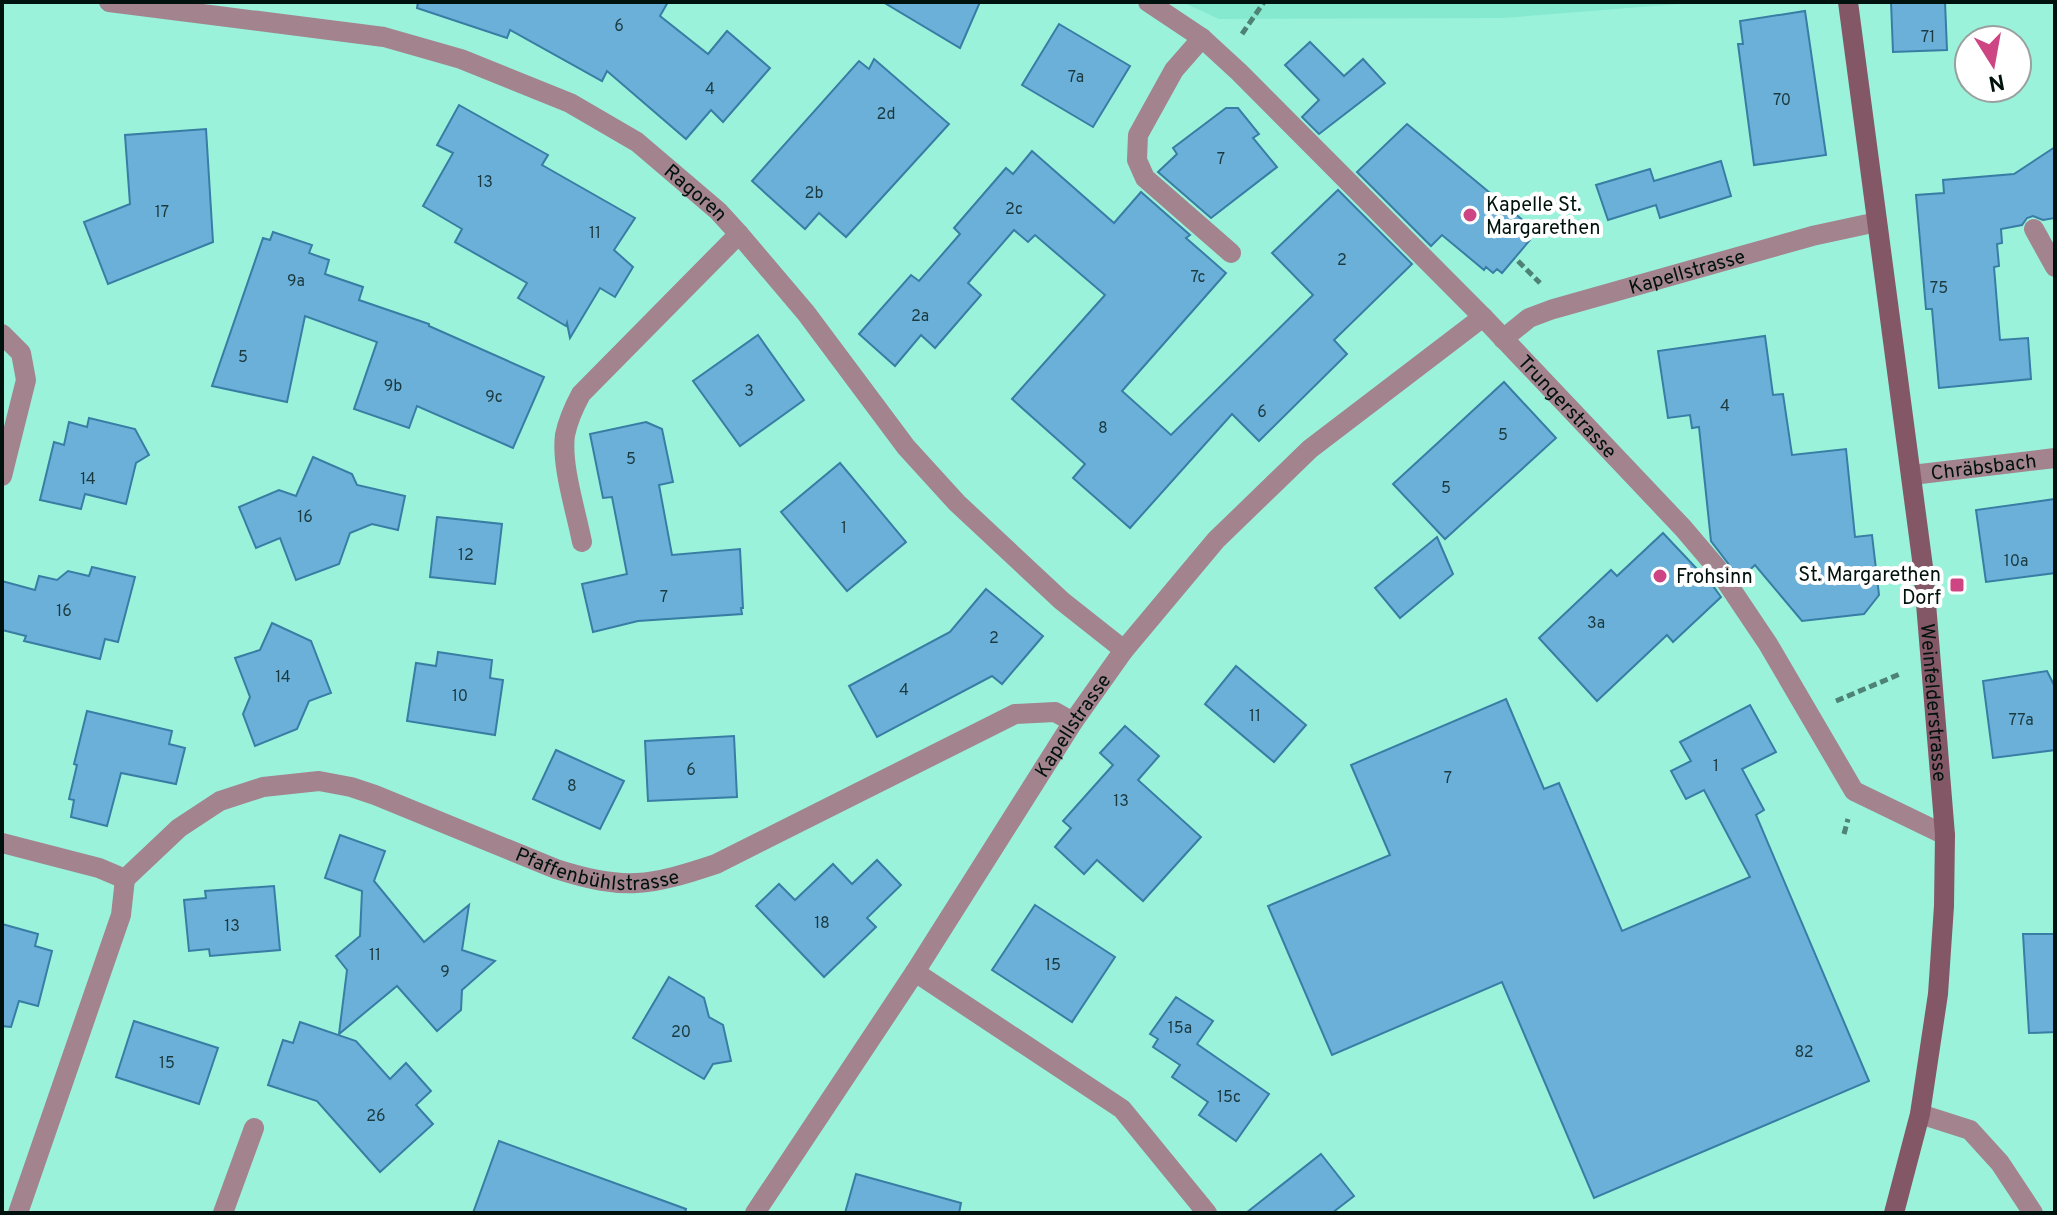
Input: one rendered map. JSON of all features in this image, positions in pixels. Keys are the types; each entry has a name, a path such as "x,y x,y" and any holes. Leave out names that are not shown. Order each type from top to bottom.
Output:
{"main road":[{"name":"Weinfelderstrasse","path":"1848,2 1923,567 1945,835 1941,967 1920,1114 1894,1213"}],"street":[{"name":"Ragoren","path":"109,2 384,37 461,59 570,103 637,142 718,211 739,234 806,313 906,447 957,503 1062,601 1124,650"},
{"name":"Trungerstrasse","path":"1148,2 1202,38 1239,72 1483,317 1683,528 1717,568 1768,644 1854,791 1945,835"},
{"path":"1202,38 1174,70 1138,135 1137,160 1145,178 1231,253"},
{"name":"Kapellstrasse","path":"1503,339 1529,318 1553,309 1812,236 1877,222"},
{"path":"2034,229 2055,267"},
{"path":"582,542 567,466 565,438 581,394 739,234"},
{"name":"Kapellstrasse","path":"755,1213 915,972 1073,722 1124,650 1216,540 1301,458 1483,317"},
{"path":"2,334 21,353 26,380 2,476"},
{"name":"Chräbsbach","path":"1912,475 2055,458"},
{"name":"Pfaffenbühlstrasse","path":"125,879 179,828 220,801 263,787 319,781 375,795 585,879 632,886 669,880 716,864 1015,714 1055,712 1073,722"},
{"path":"2,843 99,868 125,879 121,915 18,1213"},
{"path":"915,972 1122,1109 1207,1213"},
{"path":"1920,1114 1970,1130 2000,1163 2033,1213"},
{"path":"223,1213 254,1128"}],"path":[{"path":"1518,261 1547,290"},
{"path":"1808,713 1901,674"}],"shaded area":[{"path":"1182,2 1704,2 1503,18 1219,19"}],"building":[{"path":"418,2 668,2 660,16 708,54 727,31 770,68 723,122 711,110 686,139 607,71 602,81 510,30 507,38 417,8"},
{"path":"883,2 980,2 960,48"},
{"path":"1891,2 1945,2 1947,50 1893,52"},
{"path":"1805,11 1826,155 1754,165 1738,44 1743,44 1740,21"},
{"path":"1059,24 1130,66 1093,127 1022,85"},
{"path":"1310,42 1344,76 1363,59 1385,83 1319,134 1302,117 1319,100 1285,65"},
{"path":"874,59 949,124 846,237 819,213 805,229 752,181 859,61 869,69"},
{"path":"459,105 548,155 542,165 635,218 614,250 633,267 615,297 600,288 570,338 567,323 566,326 518,298 527,283 455,242 462,229 423,206 453,153 437,145"},
{"path":"1226,108 1238,108 1259,134 1253,138 1277,167 1211,218 1158,172 1177,154 1173,148"},
{"path":"1407,124 1525,222 1522,226 1529,231 1525,236 1530,240 1502,273 1497,269 1493,273 1486,267 1484,270 1442,235 1431,246 1357,172"},
{"path":"206,129 213,242 108,284 84,222 130,204 125,135"},
{"path":"2055,147 2055,218 2043,220 2033,216 2022,225 2001,229 2002,243 1997,244 1999,266 1994,267 2000,340 2028,338 2031,379 1939,388 1932,309 1926,309 1916,195 1944,193 1943,180 2014,174"},
{"path":"1032,151 1114,223 1141,192 1190,235 1186,238 1226,273 1122,391 1171,435 1313,295 1272,253 1338,190 1412,264 1334,340 1347,354 1259,441 1232,414 1130,528 1073,478 1085,464 1012,399 1105,295 1035,235 1028,242 1014,230 968,283 981,295 935,348 921,335 895,366 859,334 911,275 919,281 960,234 954,228 1006,168 1013,174"},
{"path":"1721,161 1731,196 1660,218 1656,205 1608,220 1596,185 1650,169 1654,181"},
{"path":"273,232 312,245 309,253 329,260 325,274 363,287 359,300 429,324 544,377 513,448 417,406 409,428 354,409 377,342 305,316 287,402 212,386 263,238 270,240"},
{"path":"758,335 804,400 740,446 693,381"},
{"path":"1765,336 1773,395 1783,394 1792,455 1846,449 1855,537 1872,535 1879,595 1864,614 1802,621 1755,565 1740,579 1711,541 1699,427 1692,428 1690,415 1668,418 1658,351"},
{"path":"1504,382 1556,438 1445,539 1393,484"},
{"path":"89,418 135,429 149,455 136,463 126,504 85,494 81,509 40,500 54,442 64,445 69,422 87,427"},
{"path":"646,422 662,429 673,482 659,485 672,555 740,549 742,614 638,621 593,632 582,584 627,574 612,497 603,498 590,434"},
{"path":"313,457 352,474 357,485 405,496 398,530 372,524 350,533 339,564 296,580 280,538 256,548 239,507 279,490 296,496"},
{"path":"840,463 906,542 847,591 781,512"},
{"path":"2055,499 2055,573 1986,582 1976,510"},
{"path":"437,517 502,524 495,584 430,577"},
{"path":"1663,533 1721,597 1673,642 1667,635 1597,701 1539,638 1611,570 1617,576"},
{"path":"1437,537 1453,574 1400,618 1375,588"},
{"path":"92,567 135,577 118,642 105,639 100,659 24,641 26,636 2,630 2,581 35,590 39,576 57,580 68,571 89,576"},
{"path":"986,589 1043,636 1002,684 992,676 877,737 849,686 950,632"},
{"path":"272,623 311,641 331,693 309,701 297,729 255,746 243,714 250,697 235,658 260,650"},
{"path":"438,652 492,660 490,678 503,680 495,735 407,721 416,663 436,666"},
{"path":"1236,666 1306,725 1274,762 1205,704"},
{"path":"2047,671 2055,687 2055,750 1993,758 1983,681"},
{"path":"1506,699 1544,789 1559,783 1622,931 1750,877 1704,790 1686,799 1671,771 1691,761 1680,742 1750,705 1776,752 1742,769 1764,810 1756,815 1869,1081 1594,1198 1502,982 1332,1055 1268,906 1390,855 1351,765"},
{"path":"87,711 172,731 169,744 185,748 176,784 121,773 107,826 71,817 74,800 69,799 77,765 74,764"},
{"path":"1125,726 1159,756 1138,780 1201,837 1143,901 1097,860 1084,874 1055,847 1071,828 1063,821 1113,765 1100,753"},
{"path":"734,736 737,797 648,801 645,741"},
{"path":"556,750 624,781 600,829 533,799"},
{"path":"340,835 385,851 374,881 424,942 469,905 462,950 495,961 462,990 461,1010 437,1031 397,986 339,1034 347,970 336,956 360,936 362,891 325,878"},
{"path":"877,860 901,885 867,918 876,927 824,977 756,906 779,884 795,900 833,864 852,884"},
{"path":"274,886 280,950 210,956 209,949 189,951 184,900 206,898 205,891"},
{"path":"1035,905 1115,957 1072,1022 992,970"},
{"path":"2,924 38,934 35,946 52,951 38,1006 19,1001 11,1027 2,1026"},
{"path":"2023,934 2055,934 2055,1032 2029,1033"},
{"path":"669,977 704,998 709,1017 723,1025 731,1061 713,1064 704,1079 633,1038"},
{"path":"1176,997 1213,1021 1197,1044 1269,1094 1236,1141 1199,1115 1208,1102 1172,1077 1180,1065 1153,1047 1158,1039 1150,1034"},
{"path":"134,1021 218,1048 199,1104 116,1077"},
{"path":"300,1022 356,1041 390,1079 406,1063 431,1091 416,1105 433,1124 380,1172 317,1101 268,1085 283,1040 293,1043"},
{"path":"499,1141 686,1209 685,1213 473,1213"},
{"path":"1321,1154 1354,1196 1332,1213 1246,1213"},
{"path":"856,1174 961,1203 959,1213 845,1213"}],"place":[{"name":"Kapelle St. Margarethen","path":"1470,215"},
{"name":"Frohsinn","path":"1660,576"},
{"name":"St. Margarethen Dorf","path":"1957,585"}]}
